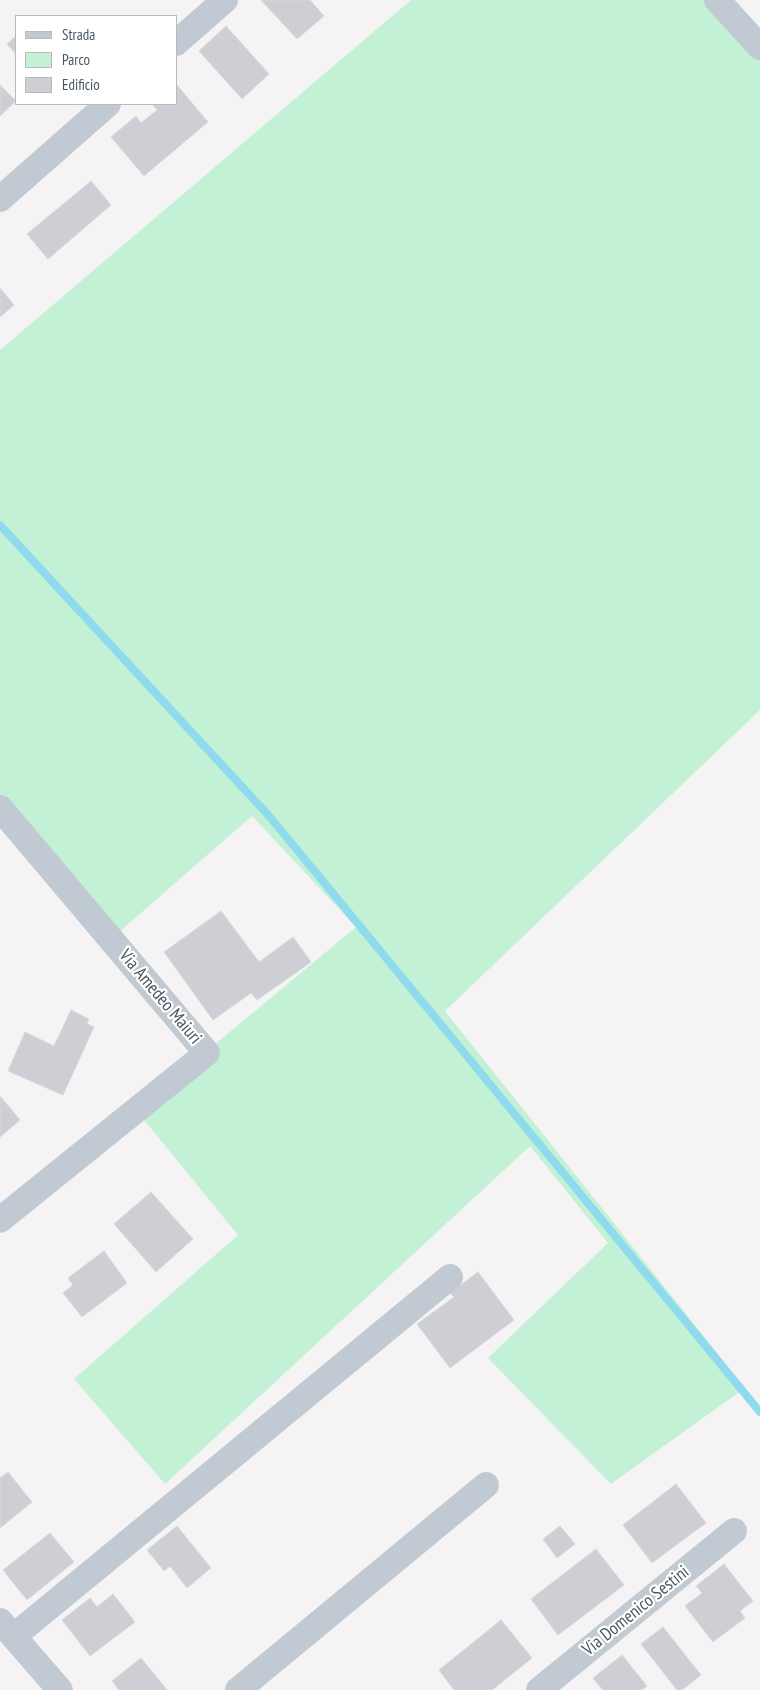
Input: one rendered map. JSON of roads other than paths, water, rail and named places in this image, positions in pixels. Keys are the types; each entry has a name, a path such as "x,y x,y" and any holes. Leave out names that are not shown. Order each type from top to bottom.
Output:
{"street":[{"path":"178,42 225,0"},
{"path":"717,0 760,47"},
{"path":"0,199 107,105"},
{"name":"Via Amedeo Maiuri","path":"0,808 207,1053 0,1220"},
{"path":"60,1690 7,1628 450,1277"},
{"path":"238,1690 486,1485"},
{"name":"Via Domenico Sestini","path":"539,1690 734,1531"}],"waterway":[{"path":"0,525 270,817 760,1412"}]}
